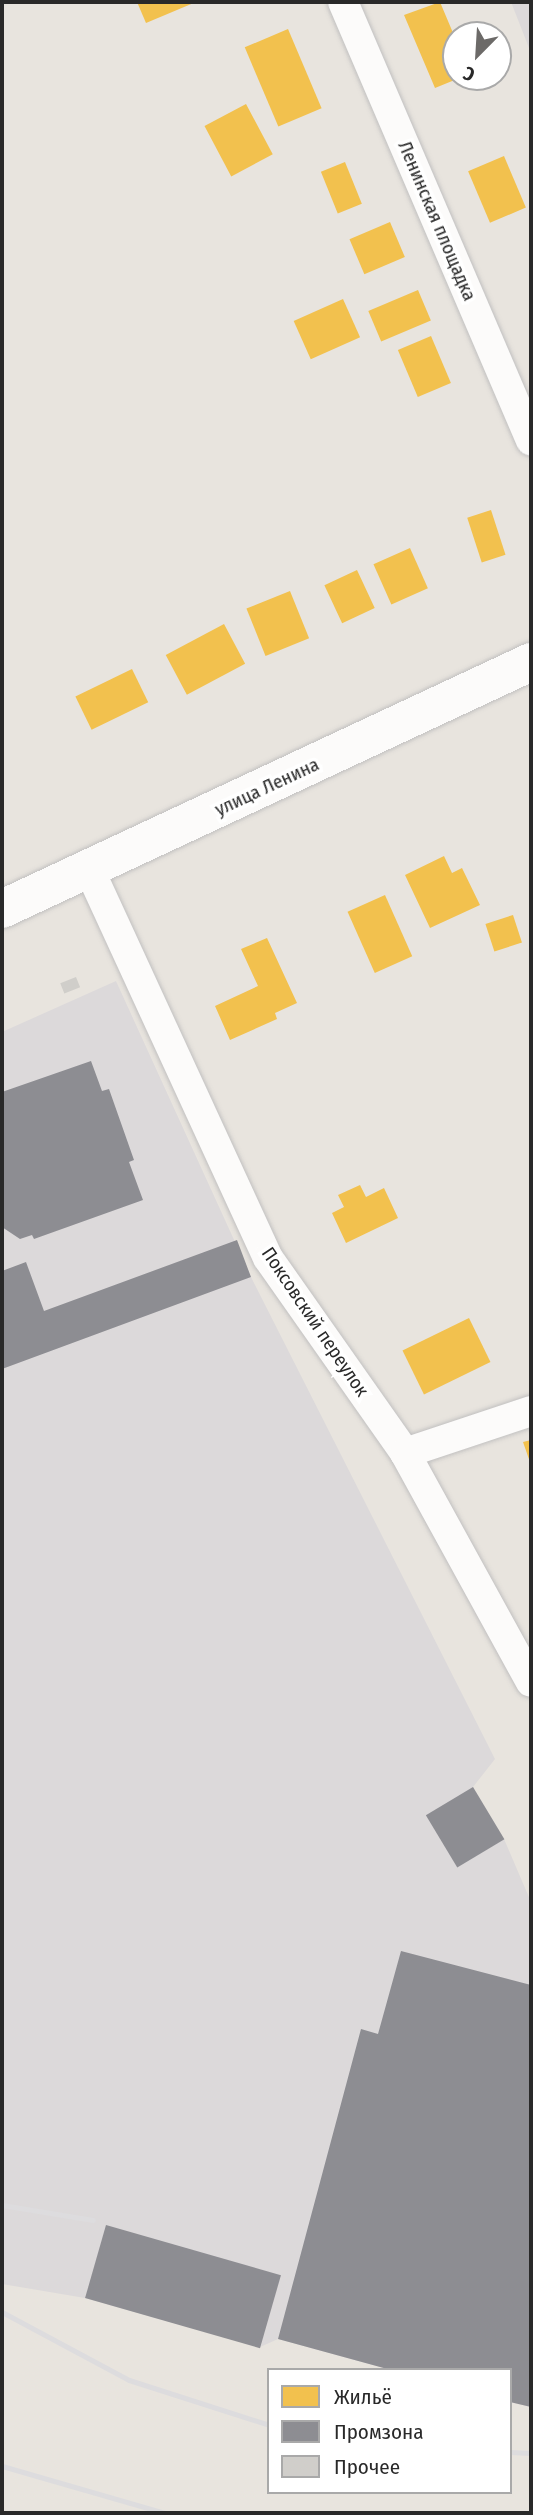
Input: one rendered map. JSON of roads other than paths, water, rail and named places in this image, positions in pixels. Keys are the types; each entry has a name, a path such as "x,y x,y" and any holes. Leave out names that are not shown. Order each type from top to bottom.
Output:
{"main road":[{"name":"улица Ленина","path":"4,901 90,871 531,662"}],"street":[{"name":"Ленинская площадка","path":"343,2 531,440"},
{"name":"Поксовский переулок","path":"90,871 268,1258 405,1453 531,1682"},
{"path":"405,1453 531,1411"}],"railway":[{"path":"2,2205 93,2220"},
{"path":"2,2312 129,2380 267,2424"},
{"path":"512,2452 531,2453"},
{"path":"2,2466 165,2513"}]}
